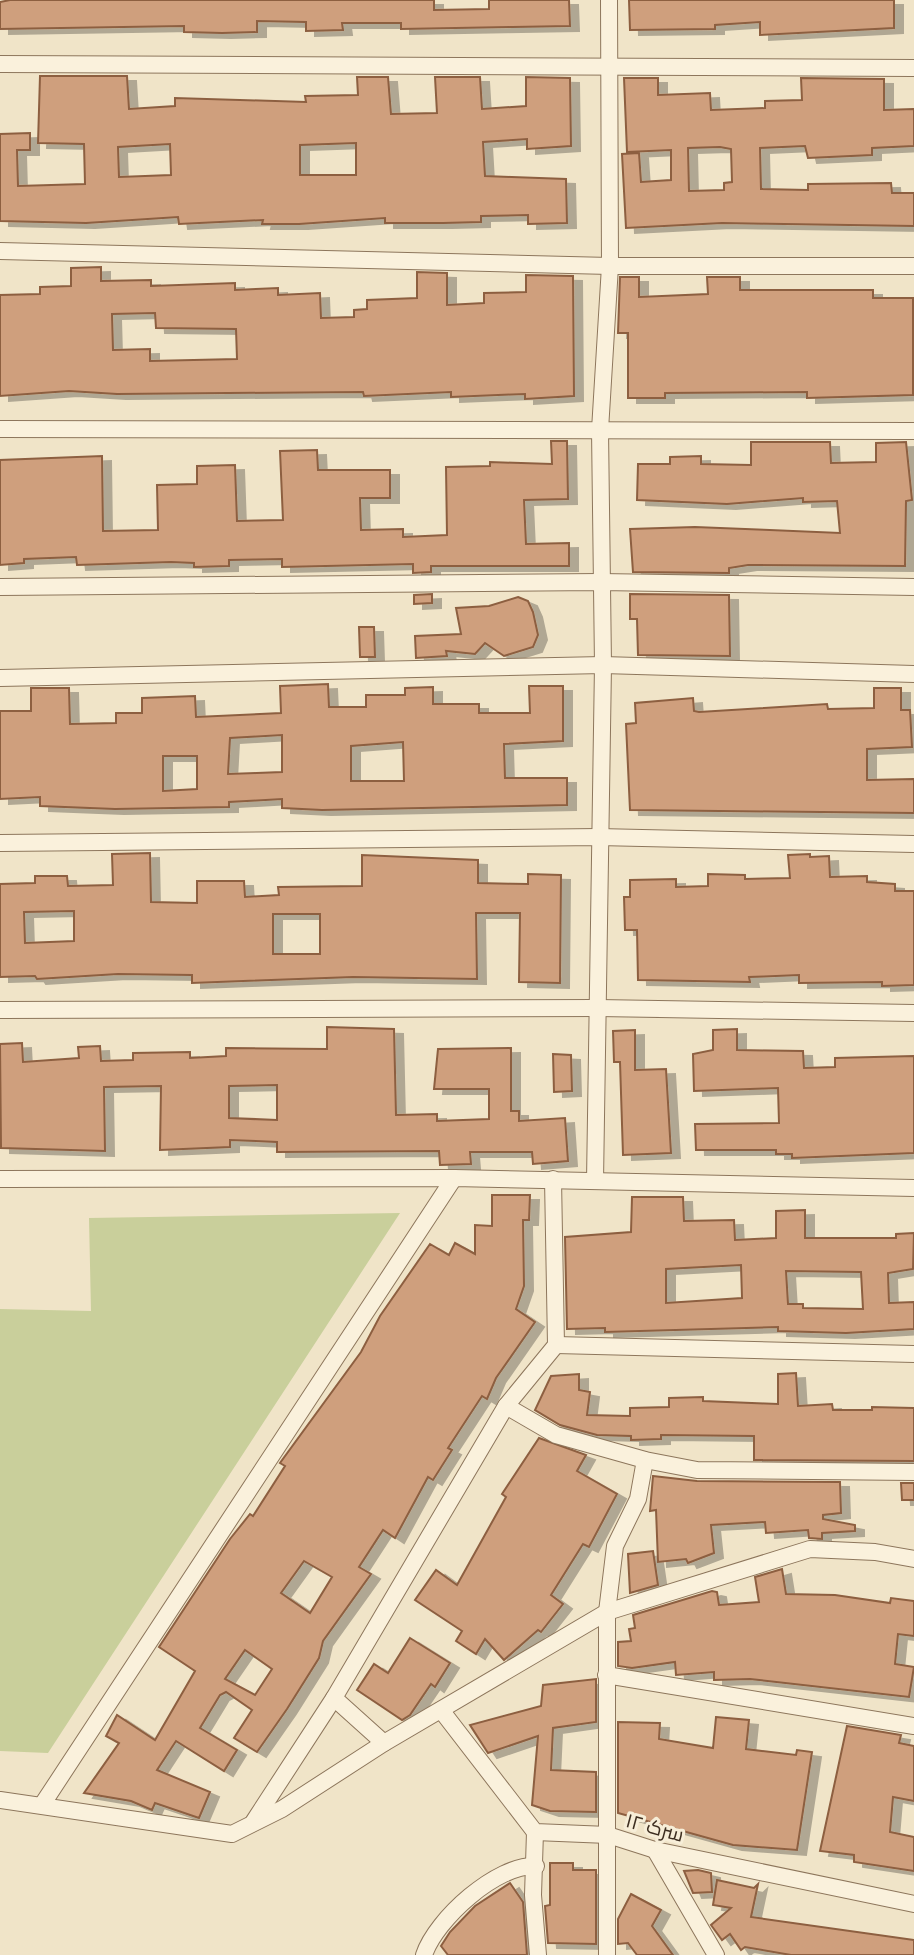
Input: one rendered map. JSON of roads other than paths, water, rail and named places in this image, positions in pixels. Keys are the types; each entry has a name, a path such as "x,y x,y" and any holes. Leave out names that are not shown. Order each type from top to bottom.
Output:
{"street":[{"path":"595,1181 603,665 600,430 610,266 609,0"},
{"path":"0,64 914,68"},
{"path":"0,251 610,266 914,266"},
{"path":"0,429 914,431"},
{"path":"0,587 600,582 914,587"},
{"path":"0,678 603,665 914,674"},
{"path":"0,843 598,837 914,844"},
{"path":"0,1010 598,1008 914,1013"},
{"path":"0,1179 454,1178 914,1188"},
{"path":"42,1805 454,1178"},
{"path":"253,1824 334,1698 506,1406 556,1345 553,1179"},
{"path":"556,1345 609,1349 914,1354"},
{"path":"506,1406 556,1435 645,1460 697,1470 914,1472"},
{"path":"607,1955 607,1612 615,1546 638,1499 645,1460"},
{"path":"0,1800 232,1834 282,1809 384,1743 607,1612 810,1549 875,1552 914,1559"},
{"path":"606,1675 914,1726"},
{"path":"334,1698 384,1743"},
{"path":"441,1710 535,1832 533,1895 538,1955"},
{"name":"سرک ۱۲","path":"535,1832 608,1835 655,1850 914,1904"},
{"path":"655,1850 716,1955"},
{"path":"424,1955 430,1939 489,1881 523,1865 536,1866"}]}
